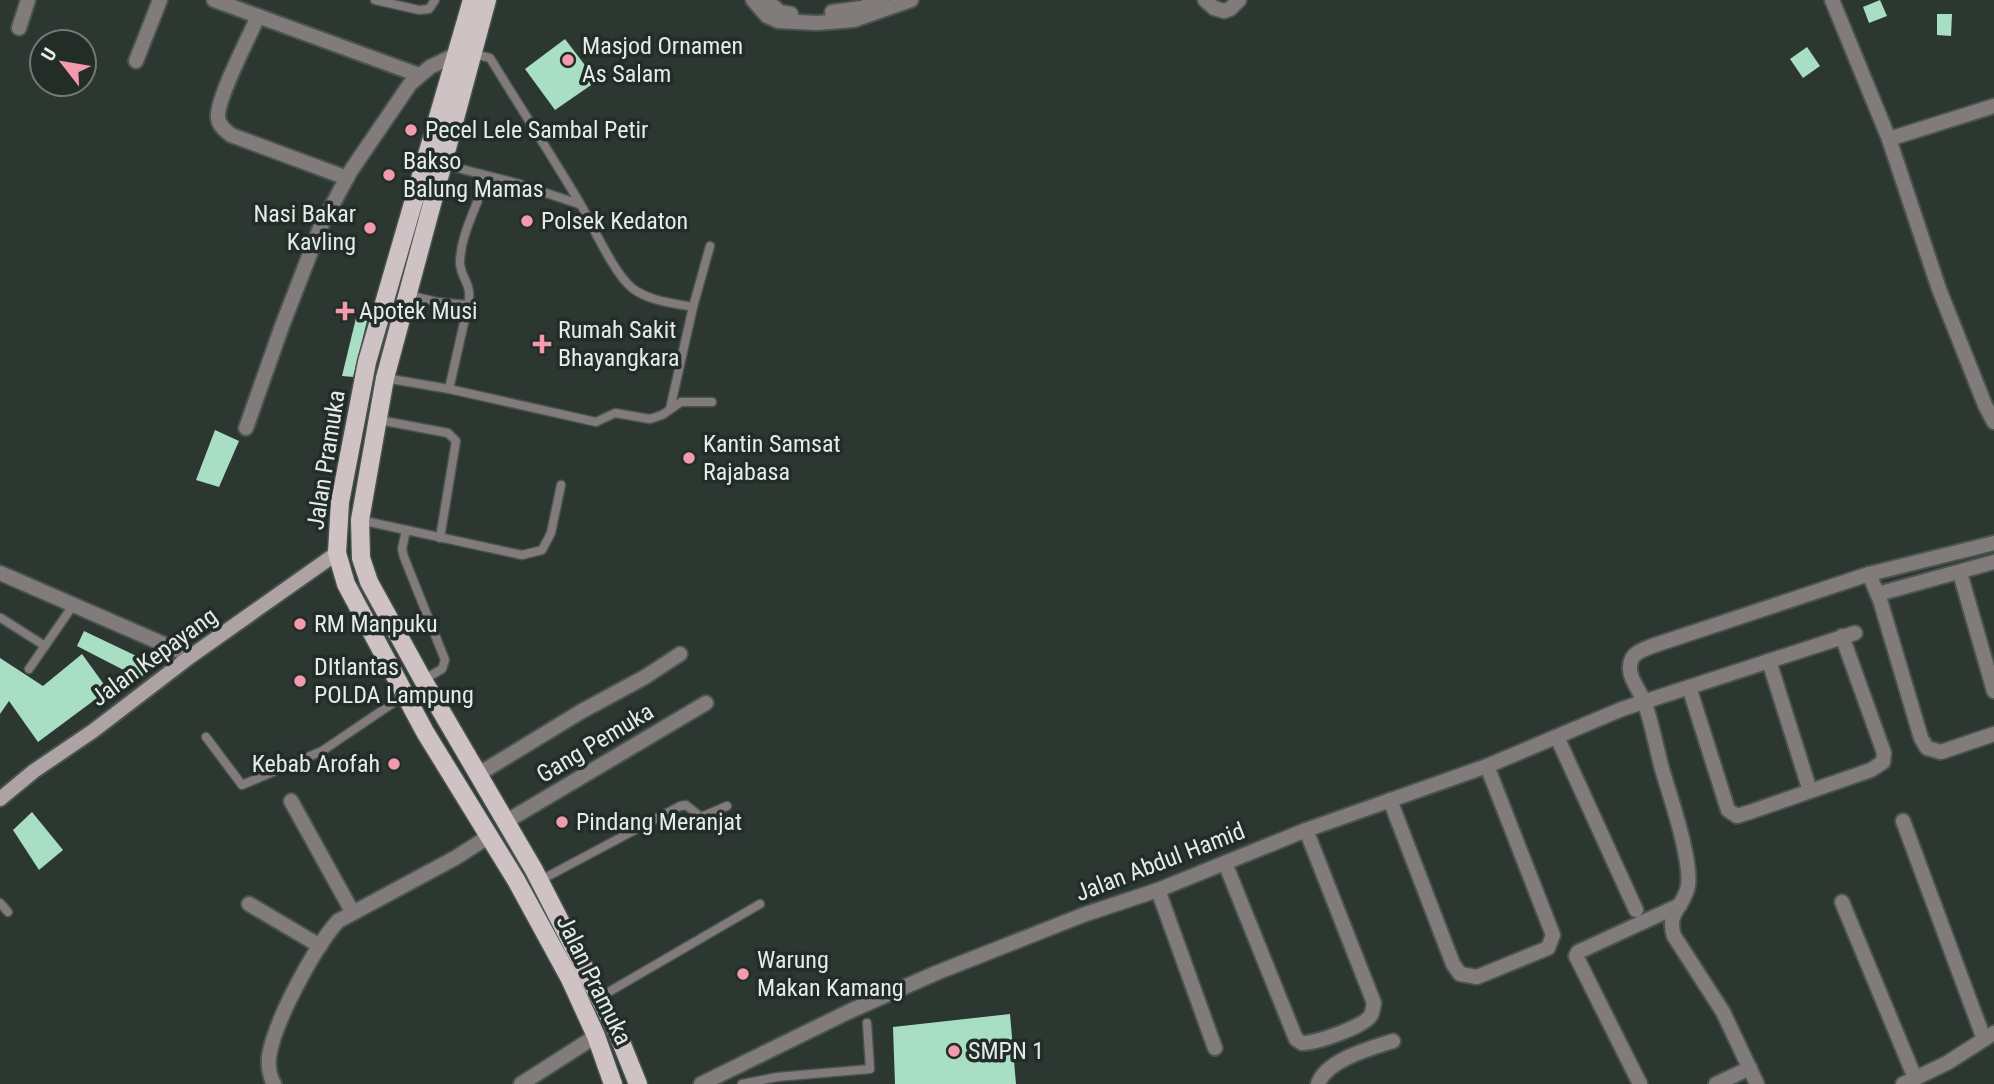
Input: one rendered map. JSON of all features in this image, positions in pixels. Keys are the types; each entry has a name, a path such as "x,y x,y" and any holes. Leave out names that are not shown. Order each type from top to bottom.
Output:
{"main road":[{"name":"Jalan Pramuka","path":"472,0 466,54 442,164 385,378 360,520 360,558 369,582 423,680 537,875 617,1032 638,1084"},
{"name":"Jalan Pramuka","path":"488,0 466,54 386,290 366,362 341,502 337,553 346,584 405,695 516,880 570,979 596,1036 613,1084"},
{"path":"386,290 407,294"},
{"path":"516,880 537,875"}],"street":[{"path":"19,28 28,0"},
{"path":"136,61 160,0"},
{"path":"214,0 419,75"},
{"path":"753,0 767,16 778,21 817,23 881,0"},
{"path":"766,0 773,8 788,14 822,13 911,0"},
{"path":"1205,0 1214,8 1224,11 1239,0"},
{"path":"1832,0 1889,139 1939,289 1994,422"},
{"path":"258,16 225,92 218,115 220,125 231,135 347,178"},
{"path":"246,428 320,228 347,178 385,117 419,75 466,54"},
{"path":"1889,139 1994,106"},
{"path":"1757,1084 1723,1012 1674,936 1672,915 1680,905 1688,886 1685,853 1644,701 1630,671 1630,662 1635,653 1869,574 1994,543"},
{"name":"Jalan Kepayang","path":"0,799 191,656 337,553"},
{"path":"1878,594 1994,562"},
{"path":"0,573 191,656"},
{"path":"1960,573 1994,691"},
{"path":"1869,574 1878,594 1921,738 1927,748 1941,752 1994,734"},
{"name":"Jalan Abdul Hamid","path":"701,1084 848,1012 936,973 1083,915 1158,890 1306,830 1487,766 1644,701 1848,635 1884,753 1884,762 1871,770 1810,791"},
{"path":"477,775 681,654"},
{"path":"1689,687 1731,814 1737,816 1810,791 1769,661"},
{"name":"Gang Pemuka","path":"507,821 706,703"},
{"path":"1557,737 1636,910"},
{"path":"1390,800 1452,964 1460,974 1477,977 1548,948 1553,934 1487,766"},
{"path":"291,801 353,913"},
{"path":"1842,902 1909,1081 1947,1063 1989,1036 1903,821"},
{"path":"1225,863 1296,1039 1302,1043 1322,1040 1371,1016 1374,1003 1306,830"},
{"path":"274,1084 268,1060 278,1024 326,934 338,921 455,858 488,837"},
{"path":"1158,890 1215,1048"},
{"path":"249,904 320,946"},
{"path":"1640,1084 1576,956 1578,952 1680,905"},
{"path":"521,1084 596,1036"},
{"path":"1318,1084 1321,1075 1332,1066 1393,1041"},
{"path":"1716,1084 1750,1068"}],"lane":[{"path":"375,0 419,10 429,9 435,0"},
{"path":"466,54 490,58 620,274 631,287 661,301 693,307"},
{"path":"442,164 516,183 580,205"},
{"path":"449,389 470,290 460,267 462,246 480,195 516,183"},
{"path":"670,410 710,246"},
{"path":"407,294 437,302 468,305"},
{"path":"385,378 449,389 596,422 615,413 650,419 681,402 712,402"},
{"path":"379,420 448,433 456,441 440,538"},
{"path":"360,520 522,555 536,553 541,550 551,533 561,485"},
{"path":"405,530 402,549 404,557 445,660 442,669 423,680"},
{"path":"29,668 74,604"},
{"path":"1,618 45,646"},
{"path":"206,737 242,785 322,751 405,695"},
{"path":"537,875 680,806 686,805 701,817 727,806"},
{"path":"0,903 8,912"},
{"path":"600,998 760,904"},
{"path":"742,1084 777,1077 870,1069 867,1023"}],"building":[{"path":"1880,0 1887,16 1869,23 1863,7"},
{"path":"1937,14 1952,14 1951,36 1937,35"},
{"path":"565,39 597,81 555,110 525,69"},
{"path":"1807,47 1820,66 1803,78 1790,59"},
{"path":"356,318 367,321 353,377 342,376"},
{"path":"215,430 239,441 219,487 196,480"},
{"path":"84,631 149,662 141,679 77,646"},
{"path":"82,654 108,690 38,742 9,701 0,714 0,658 43,686"},
{"path":"32,812 63,850 39,870 13,830"},
{"name":"SMPN 1","path":"1010,1014 1016,1084 895,1084 893,1027"}],"place":[{"name":"Masjod Ornamen As Salam","path":"568,60"},
{"name":"Pecel Lele Sambal Petir","path":"411,130"},
{"name":"Bakso Balung Mamas","path":"389,175"},
{"name":"Polsek Kedaton","path":"527,221"},
{"name":"Nasi Bakar Kavling","path":"370,228"},
{"name":"Apotek Musi","path":"345,311"},
{"name":"Rumah Sakit Bhayangkara","path":"542,344"},
{"name":"Kantin Samsat Rajabasa","path":"689,458"},
{"name":"RM Manpuku","path":"300,624"},
{"name":"DItlantas POLDA Lampung","path":"300,681"},
{"name":"Kebab Arofah","path":"394,764"},
{"name":"Pindang Meranjat","path":"562,822"},
{"name":"Warung Makan Kamang","path":"743,974"},
{"name":"SMPN 1","path":"954,1051"}]}
